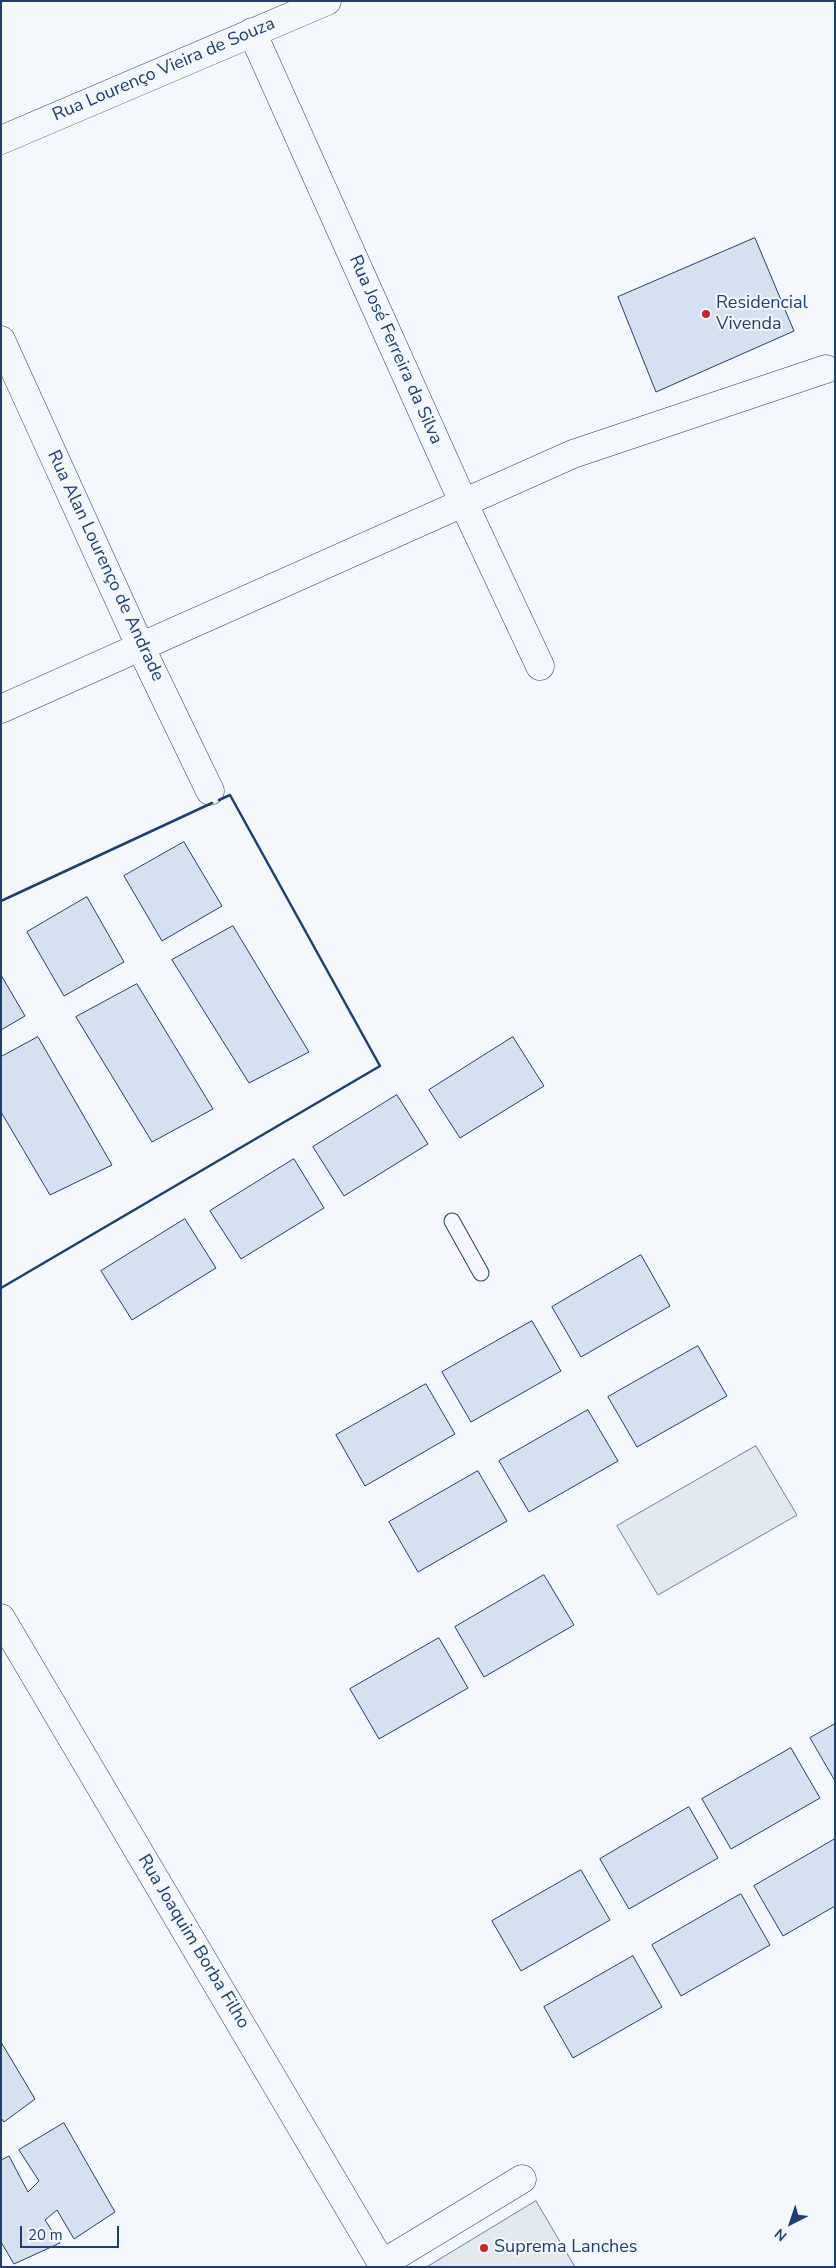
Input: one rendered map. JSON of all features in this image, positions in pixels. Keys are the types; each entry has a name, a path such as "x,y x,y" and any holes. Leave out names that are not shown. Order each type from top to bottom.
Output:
{"street":[{"name":"Rua Lourenço Vieira de Souza","path":"1,140 327,1"},
{"name":"Rua José Ferreira da Silva","path":"252,32 464,504 540,666"},
{"name":"Rua Alan Lourenço de Andrade","path":"1,340 142,648 210,791"},
{"path":"1,710 573,454 826,369"},
{"name":"Rua Joaquim Borba Filho","path":"1,1618 383,2265"},
{"path":"383,2265 522,2180"}],"lane":[{"path":"452,1220 481,1273"}],"shaded area":[{"path":"756,1446 797,1515 658,1595 617,1526"},
{"path":"536,2201 575,2267 427,2267"}],"building":[{"name":"Residencial Vivenda","path":"755,238 794,331 656,392 618,297"},
{"path":"184,842 222,906 162,941 124,876"},
{"path":"87,897 124,962 64,996 27,932"},
{"path":"233,926 309,1052 249,1083 172,960"},
{"path":"1,975 25,1016 1,1030"},
{"path":"137,984 213,1109 152,1142 76,1017"},
{"path":"38,1037 112,1165 50,1195 1,1112 1,1057"},
{"path":"513,1037 544,1086 460,1138 429,1090"},
{"path":"397,1095 428,1144 344,1196 313,1147"},
{"path":"294,1159 324,1208 241,1259 210,1211"},
{"path":"185,1219 216,1268 132,1320 101,1271"},
{"path":"641,1255 670,1306 581,1357 552,1307"},
{"path":"532,1321 561,1371 471,1422 442,1372"},
{"path":"698,1346 727,1396 637,1447 608,1397"},
{"path":"426,1384 455,1434 365,1486 336,1435"},
{"path":"588,1410 618,1461 529,1512 499,1461"},
{"path":"478,1471 507,1521 418,1572 389,1522"},
{"path":"544,1575 574,1625 484,1677 455,1627"},
{"path":"439,1638 468,1688 379,1739 350,1689"},
{"path":"835,1724 835,1781 810,1738"},
{"path":"791,1748 820,1798 731,1849 702,1799"},
{"path":"689,1807 718,1858 629,1909 600,1859"},
{"path":"835,1839 835,1906 783,1936 754,1886"},
{"path":"581,1870 610,1920 521,1971 492,1921"},
{"path":"741,1894 770,1945 681,1996 652,1945"},
{"path":"633,1956 662,2007 573,2058 544,2007"},
{"path":"1,2042 35,2099 4,2122 1,2118"},
{"path":"64,2123 115,2212 74,2239 57,2210 45,2220 60,2243 14,2264 1,2242 1,2160 9,2156 28,2192 39,2181 19,2150"}],"wall":[{"path":"1,1288 380,1066 230,795 219,800"},
{"path":"1,901 212,803"}],"place":[{"name":"Residencial Vivenda","path":"706,314"},
{"name":"Suprema Lanches","path":"484,2248"}]}
